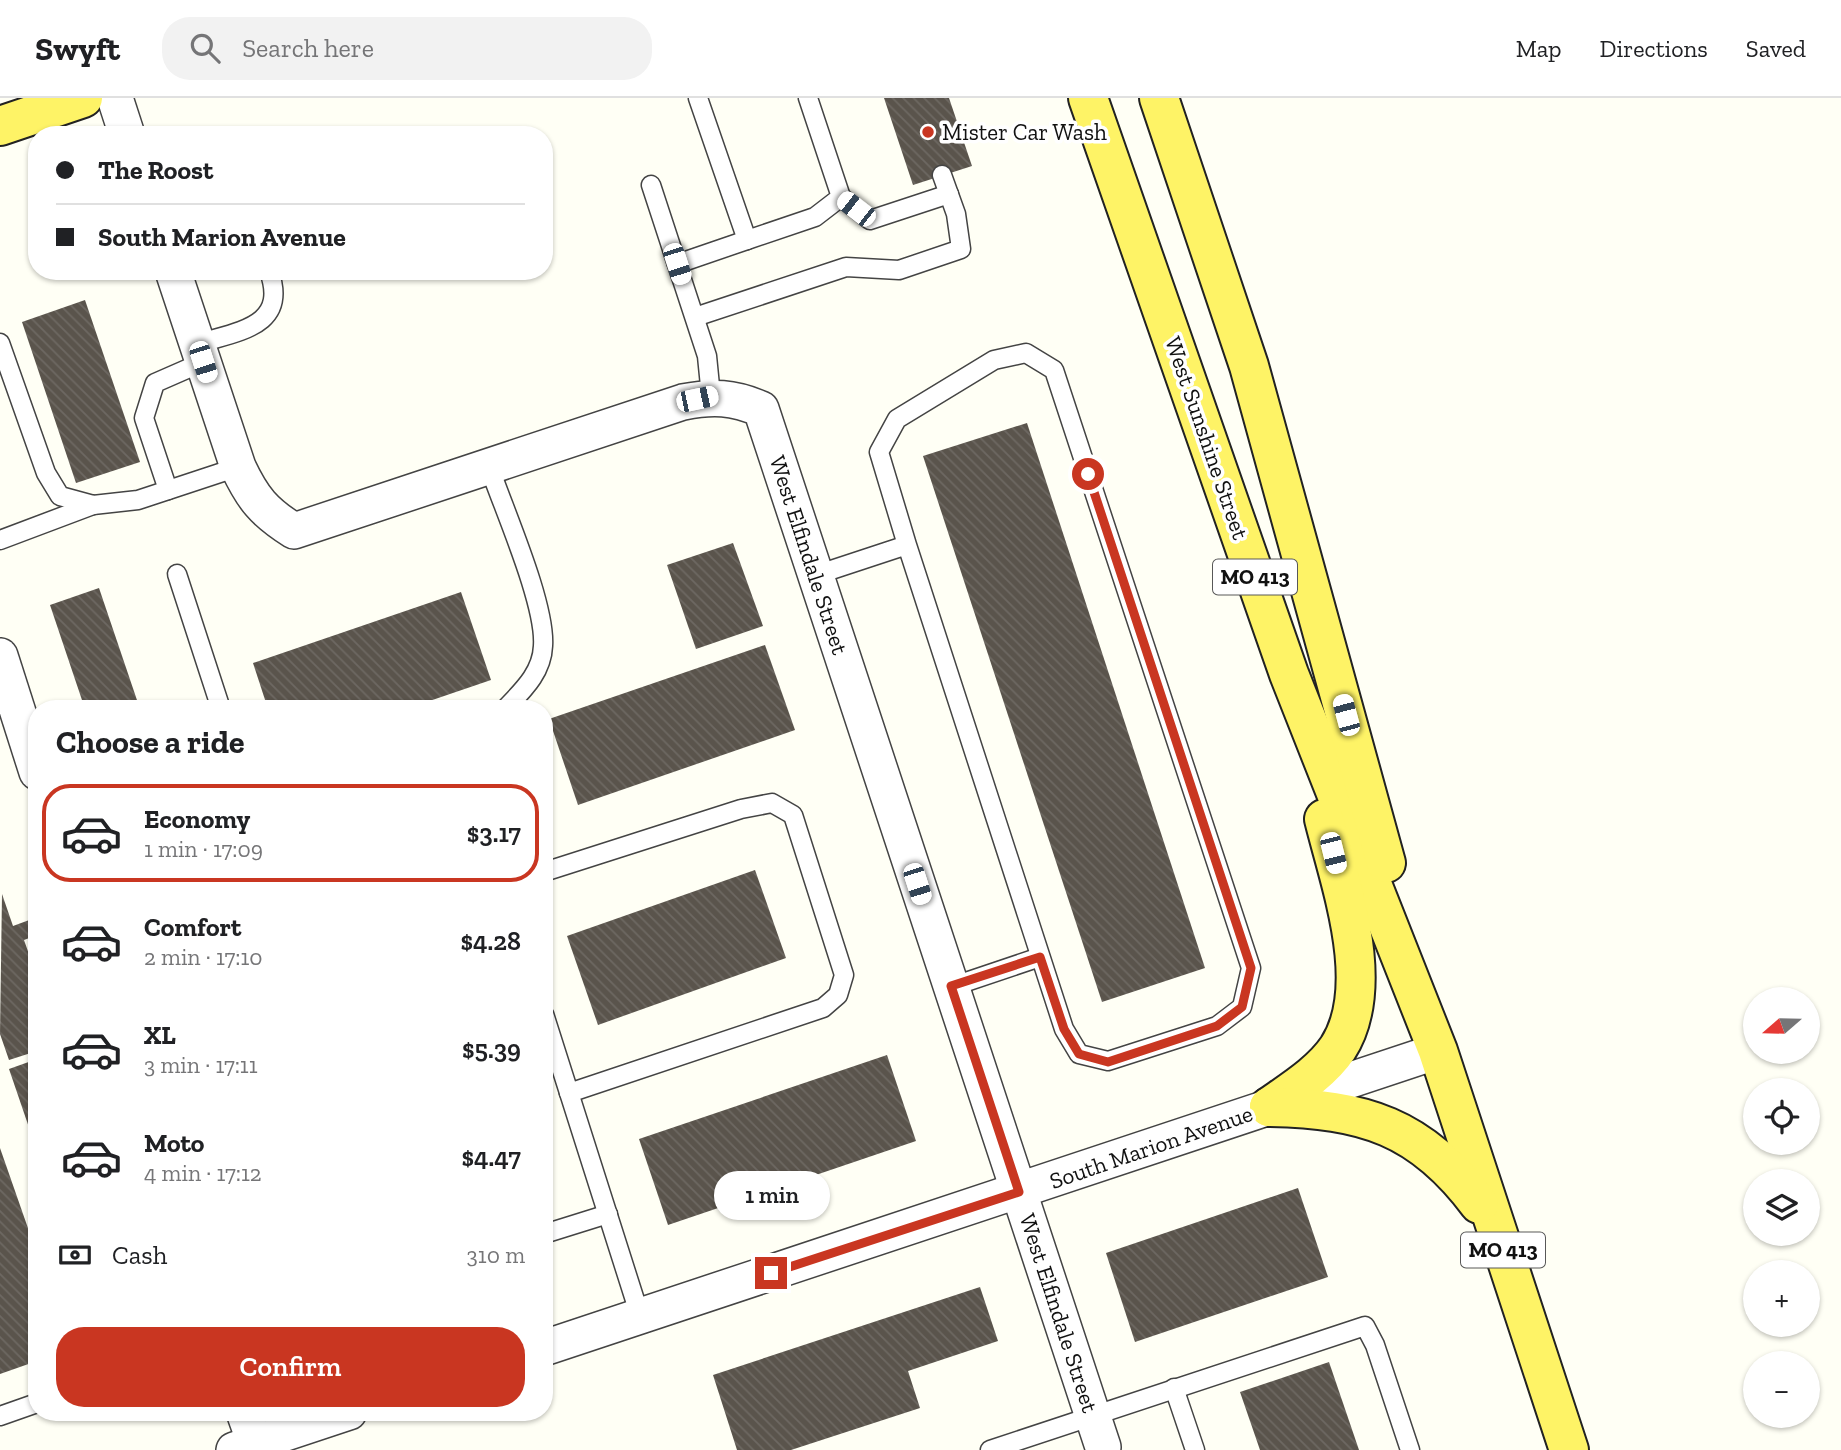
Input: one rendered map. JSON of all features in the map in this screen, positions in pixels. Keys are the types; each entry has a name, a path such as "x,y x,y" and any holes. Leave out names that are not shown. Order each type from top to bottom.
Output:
{"main road":[{"path":"0,125 83,98"},
{"name":"West Sunshine Street","path":"1088,98 1289,674 1437,1051"},
{"name":"West Sunshine Street","path":"1159,98 1249,366 1437,1051 1569,1450"},
{"path":"1185,98 1222,229 1249,366"},
{"path":"1269,1107 1320,1068 1336,1049 1348,1030 1354,1005 1356,973 1352,929 1289,674"},
{"path":"1269,1107 1331,1111 1385,1125 1405,1134 1440,1158 1495,1226"}],"street":[{"path":"115,98 124,126"},
{"name":"West Elfindale Street","path":"176,280 238,467 250,492 269,515 294,531 683,402 712,396 738,399 761,409 1098,1431"},
{"path":"0,656 28,744"},
{"name":"South Marion Avenue","path":"553,1345 1437,1051"},
{"path":"247,1439 315,1421"}],"lane":[{"path":"698,98 747,240"},
{"path":"808,98 841,197 870,220 949,194"},
{"path":"695,317 846,267 899,270 961,249 942,175"},
{"path":"651,185 707,356 712,396"},
{"path":"677,264 815,217 841,197"},
{"path":"168,490 144,418 155,383 200,353 257,324 270,313 276,290 272,280"},
{"path":"0,343 47,473 60,496 93,505"},
{"path":"1026,353 1054,370 1251,968 1242,1007 1217,1026 1108,1062 1079,1054 1064,1029 907,545 879,452 897,419 994,360 1026,353"},
{"path":"489,466 538,607 543,646 529,685 514,700"},
{"path":"0,540 93,505 138,500 238,467"},
{"path":"816,575 907,545"},
{"path":"177,574 218,700"},
{"path":"553,869 741,809 772,803 793,815 844,975 838,995 823,1008 569,1093"},
{"path":"951,986 1040,957"},
{"path":"553,1042 640,1317"},
{"path":"553,1231 608,1214"},
{"path":"1000,1448 1098,1431 1174,1388 1365,1326 1375,1345 1410,1450"},
{"path":"1174,1388 1195,1450"},
{"path":"0,1416 28,1406"}],"building":[{"name":"Mister Car Wash","path":"884,98 949,98 972,166 913,185"},
{"path":"85,300 140,462 76,483 22,322"},
{"path":"1027,423 1205,968 1102,1002 923,456"},
{"path":"733,543 763,626 696,649 667,565"},
{"path":"99,588 137,700 82,700 50,605"},
{"path":"461,592 491,680 432,700 265,700 253,663"},
{"path":"765,645 795,730 578,805 553,731 553,718"},
{"path":"755,870 786,958 598,1025 567,936"},
{"path":"2,894 13,926 28,920 28,938 24,940 28,951 28,1054 9,1060 0,1034"},
{"path":"887,1055 916,1141 668,1225 639,1139"},
{"path":"28,1062 28,1125 9,1069"},
{"path":"0,1148 28,1228 28,1364 0,1374"},
{"path":"1298,1188 1328,1277 1135,1342 1106,1253"},
{"path":"980,1287 998,1341 908,1371 920,1408 791,1450 737,1450 713,1375"},
{"path":"1329,1362 1359,1450 1260,1450 1240,1392"}],"place":[{"name":"Mister Car Wash","path":"928,132"}],"route":[{"path":"771,1273 1019,1192 951,986 1040,957 1064,1029 1079,1054 1108,1062 1217,1026 1242,1007 1251,968 1088,474"}]}
